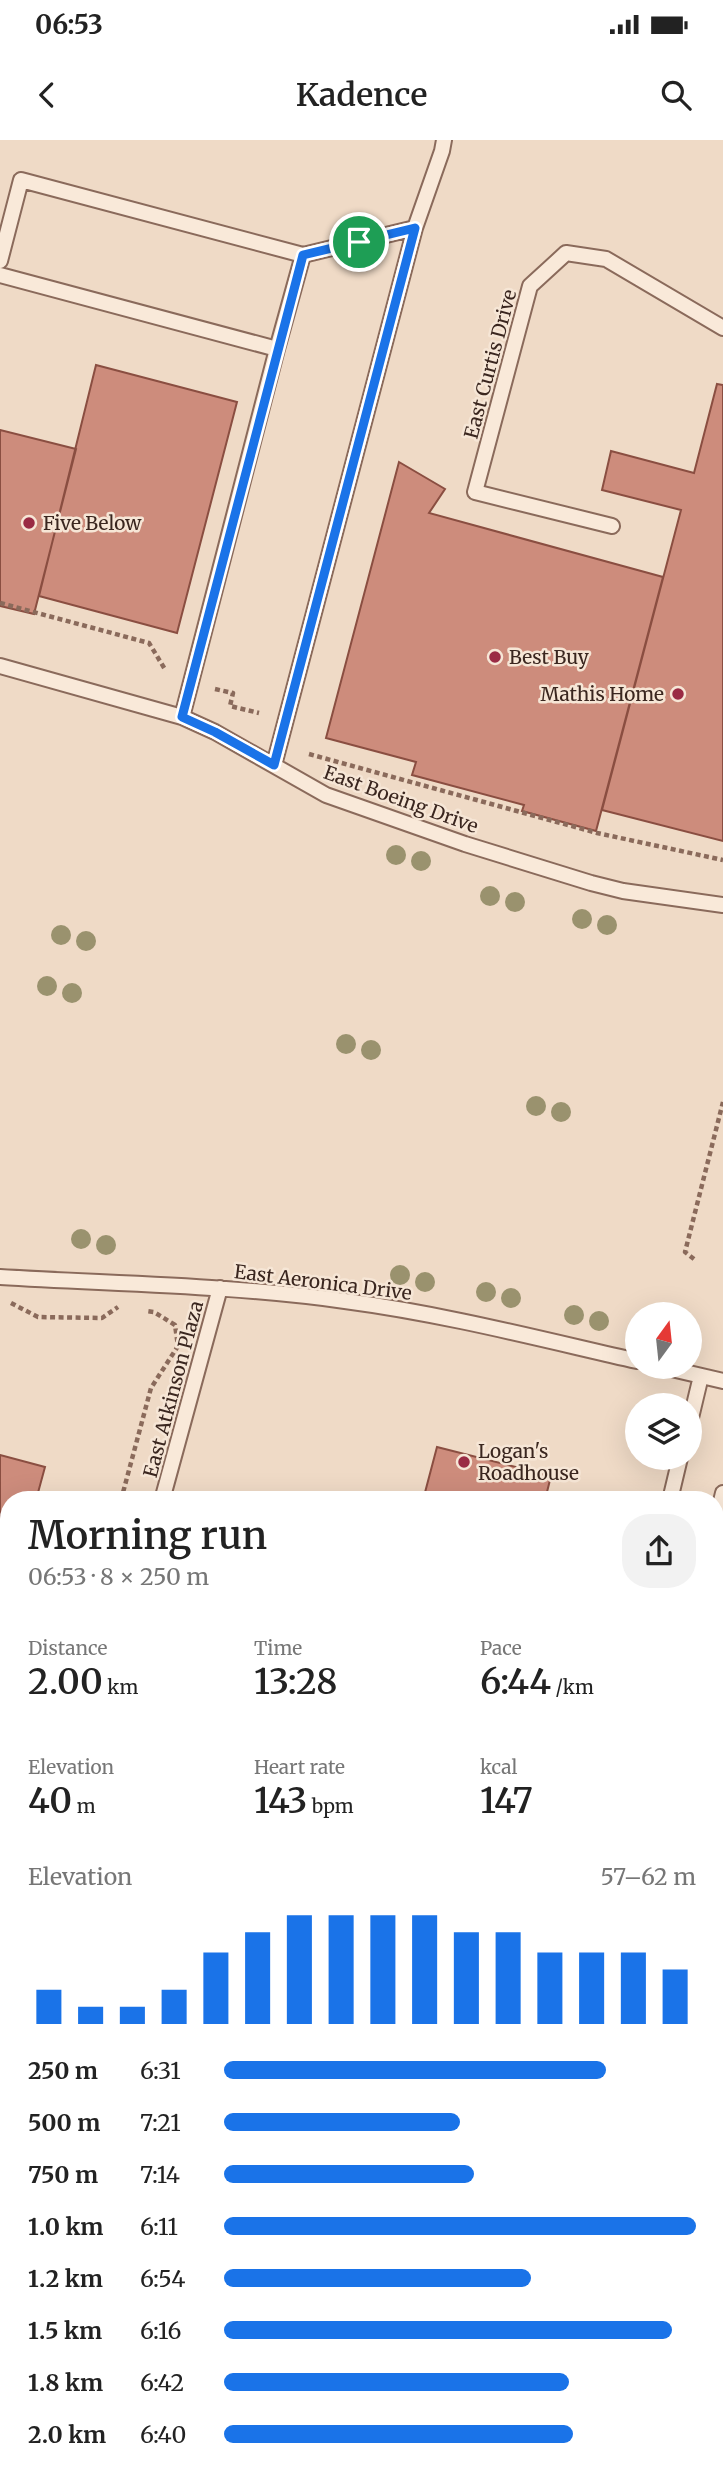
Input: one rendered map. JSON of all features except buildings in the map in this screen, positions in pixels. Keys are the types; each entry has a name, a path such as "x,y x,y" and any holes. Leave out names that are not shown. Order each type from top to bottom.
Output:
{"lane":[{"path":"274,765 415,228 442,151 443,140"},
{"path":"0,261 21,180 303,255 415,228"},
{"name":"East Curtis Drive","path":"612,526 475,492 530,286 566,253 606,259 723,328"},
{"path":"182,717 303,255"},
{"path":"0,275 277,349"},
{"name":"East Boeing Drive","path":"0,666 182,717 215,732 343,802 560,874 623,891 723,905"},
{"name":"East Aeronica Drive","path":"0,1277 220,1288 346,1301 443,1317 625,1358"},
{"name":"East Atkinson Plaza","path":"164,1491 220,1288"},
{"path":"702,1376 723,1381"},
{"path":"672,1491 677,1470"}],"path":[{"path":"0,603 149,643 166,671"},
{"path":"215,689 233,693 230,706 259,713"},
{"path":"309,754 597,833 723,860"},
{"path":"694,1259 685,1252 723,1102"},
{"path":"0,1301 13,1303 38,1317 102,1318 118,1307 130,1308"},
{"path":"123,1491 152,1388 178,1346 175,1325 154,1312 142,1310"}],"place":[{"name":"Five Below","path":"29,523"},
{"name":"Best Buy","path":"495,657"},
{"name":"Mathis Home","path":"678,694"},
{"name":"Logan's Roadhouse","path":"464,1462"}],"route":[{"path":"415,228 274,765 182,717 303,255 359,242 415,228"}]}
